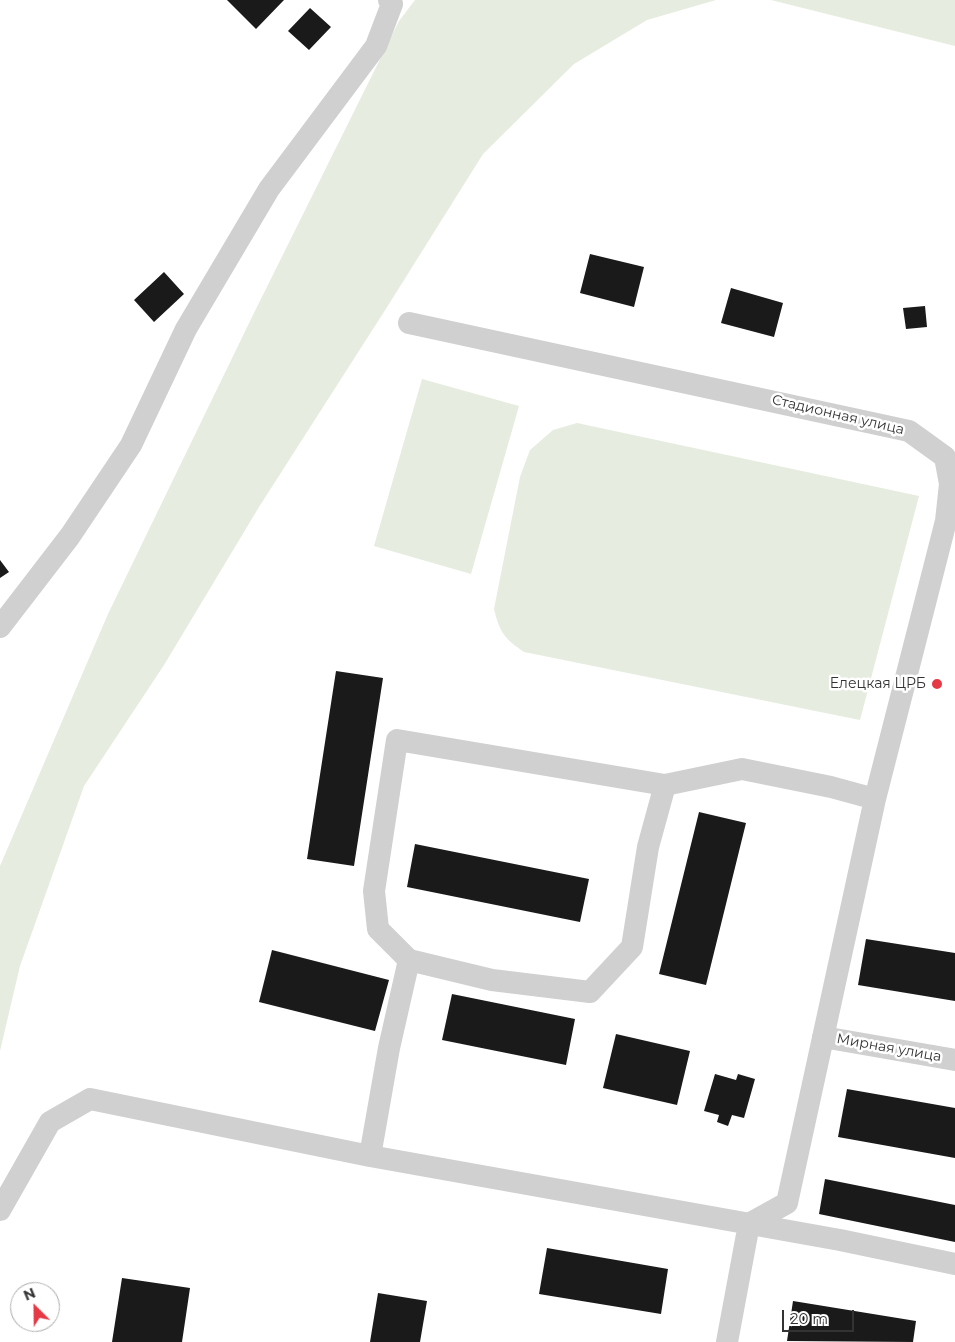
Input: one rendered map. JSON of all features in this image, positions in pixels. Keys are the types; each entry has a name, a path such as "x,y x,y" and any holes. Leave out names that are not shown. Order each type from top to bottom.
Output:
{"street":[{"path":"0,627 70,536 131,445 186,329 269,189 376,46 392,4 389,0"},
{"name":"Стадионная улица","path":"409,323 909,431 945,457 950,484 946,521 875,799 787,1203 749,1224"},
{"path":"665,785 648,847 632,946 590,992 492,980 408,960 378,929 374,891 397,740 665,785 742,769 831,787 875,799"},
{"path":"370,1156 389,1048 408,960"},
{"name":"Мирная улица","path":"823,1037 955,1060"},
{"path":"0,1210 50,1122 90,1099 370,1156 840,1240 955,1264"},
{"path":"727,1342 749,1224"}],"shaded area":[{"path":"415,0 716,0 647,20 574,64 483,154 259,507 164,665 84,786 20,966 0,1051 0,866 108,614 252,317 399,21"},
{"path":"771,0 955,0 955,46"},
{"path":"422,379 519,406 471,574 374,546"},
{"path":"577,423 919,496 860,720 524,652 507,639 498,624 494,609 520,477 530,450 553,430"}],"building":[{"path":"227,0 284,0 256,29"},
{"path":"310,8 331,27 309,50 288,31"},
{"path":"590,254 644,267 634,307 580,293"},
{"path":"164,272 184,294 154,322 134,300"},
{"path":"731,288 783,303 774,337 721,323"},
{"path":"925,306 927,327 906,329 903,308"},
{"path":"0,560 9,572 0,578"},
{"path":"336,671 383,678 354,866 307,859"},
{"path":"699,812 746,823 706,985 659,974"},
{"path":"415,844 589,879 580,922 407,887"},
{"path":"866,939 955,953 955,1001 858,985"},
{"path":"272,950 389,980 375,1031 259,1002"},
{"path":"452,994 575,1019 566,1065 442,1040"},
{"path":"616,1034 690,1051 677,1105 603,1088"},
{"path":"715,1074 736,1080 738,1074 755,1079 744,1118 732,1115 728,1126 717,1122 719,1115 704,1111"},
{"path":"847,1089 955,1108 955,1158 838,1137"},
{"path":"825,1179 955,1205 955,1242 819,1214"},
{"path":"547,1248 668,1269 661,1314 539,1294"},
{"path":"122,1278 190,1288 182,1342 112,1342"},
{"path":"378,1293 427,1301 420,1342 370,1342"},
{"path":"793,1301 916,1321 913,1342 787,1341"}],"place":[{"name":"Елецкая ЦРБ","path":"937,684"}]}
